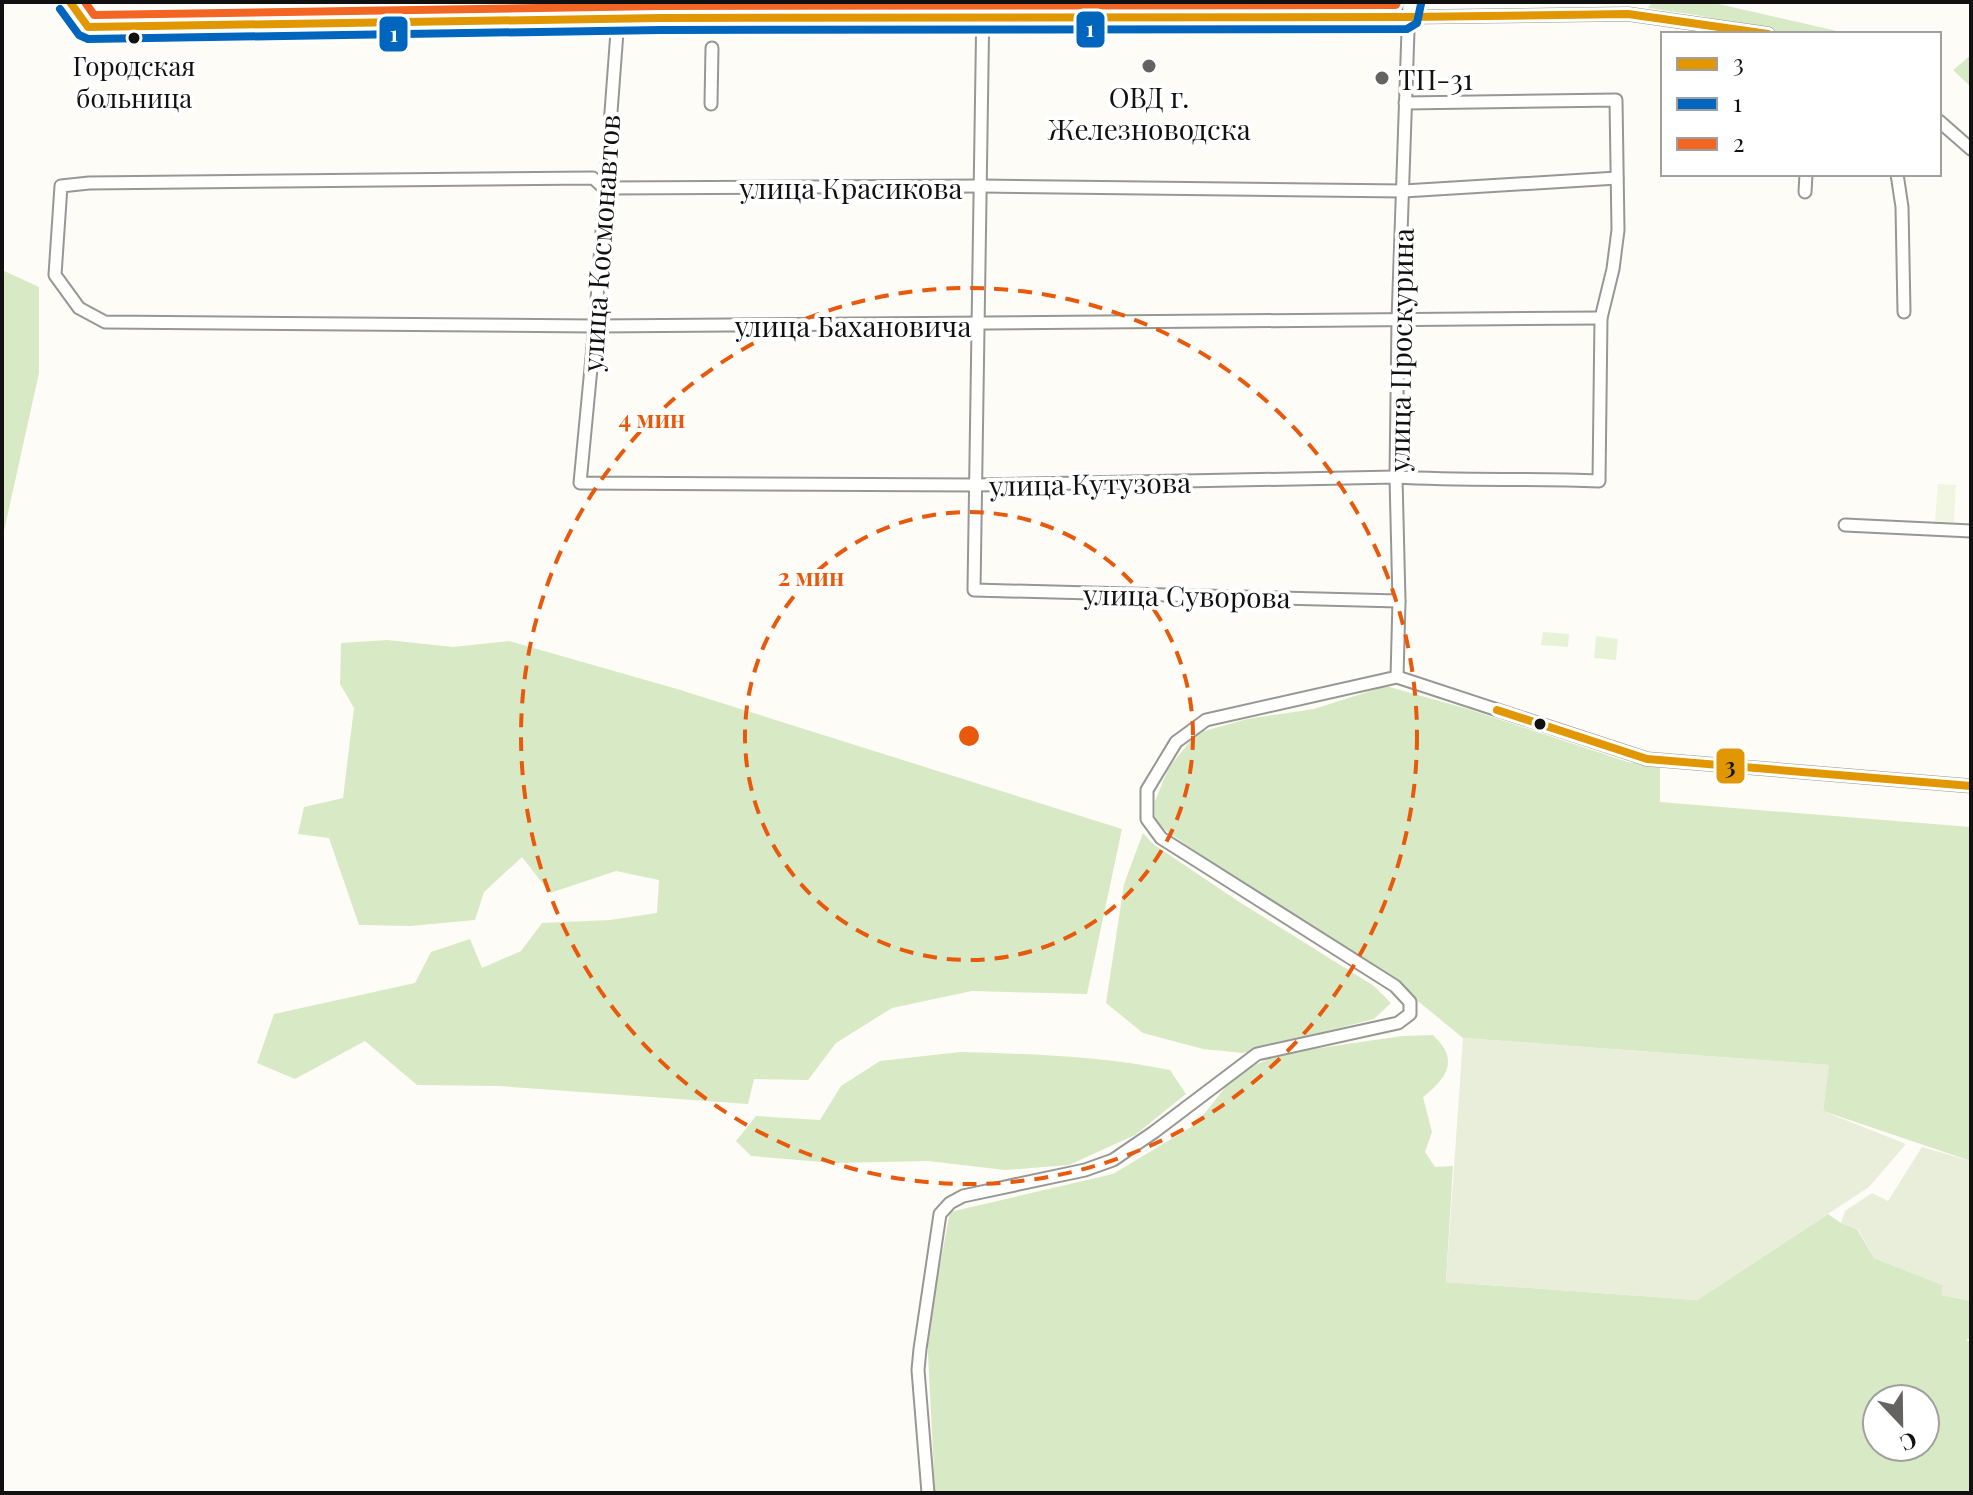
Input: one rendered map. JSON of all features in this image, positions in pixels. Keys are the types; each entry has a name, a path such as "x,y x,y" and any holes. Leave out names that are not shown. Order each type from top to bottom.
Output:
{"street":[{"path":"70,2 88,27 617,18 1628,14 1754,32"},
{"name":"улица Космонавтов","path":"580,483 595,326 616,2"},
{"path":"975,485 983,2"},
{"name":"улица Проскурина","path":"1397,677 1398,320 1409,2"},
{"path":"711,104 712,48"},
{"path":"1405,103 1616,100 1619,211 1613,269 1601,318"},
{"path":"1941,123 1971,149"},
{"path":"1805,192 1806,176"},
{"path":"1897,176 1902,207 1904,312"},
{"name":"улица Красикова","path":"105,322 79,308 55,275 61,186 89,183 593,178 604,188 981,186 1404,191 1617,178"},
{"name":"улица Бахановича","path":"105,322 595,326 1601,318"},
{"name":"улица Кутузова","path":"580,483 975,485 1396,477 1456,481 1546,478 1599,481 1601,318"},
{"name":"улица Суворова","path":"975,485 974,590 1399,601"},
{"path":"1845,525 1971,531"},
{"path":"928,1493 918,1370 935,1238 940,1214 950,1203 963,1196 1085,1170 1113,1160 1257,1054 1398,1023 1410,1014 1410,1002 1395,986 1161,838 1147,819 1147,790 1176,742 1206,720 1397,677 1647,759 1971,786"}],"green space":[{"path":"1652,2 1710,2 1841,32 1777,32 1648,8"},
{"path":"1971,55 1971,87 1953,70"},
{"path":"2,270 39,287 39,373 2,540"},
{"path":"1938,484 1956,485 1954,523 1935,522"},
{"path":"1543,632 1569,634 1568,647 1541,645"},
{"path":"1596,636 1618,639 1616,660 1594,658"},
{"path":"387,640 453,647 509,641 677,689 1122,829 1087,994 972,991 892,1008 836,1043 808,1080 754,1079 748,1104 499,1086 417,1085 365,1041 295,1079 257,1063 274,1014 415,983 431,952 470,939 482,968 521,951 542,923 610,920 657,913 659,880 616,871 550,893 522,857 484,892 475,920 410,926 359,925 329,838 298,834 304,807 343,798 354,708 340,684 341,643"},
{"path":"1386,686 1468,709 1628,762 1660,767 1660,802 1971,827 1971,1161 1823,1111 1828,1065 1463,1038 1380,970 1245,886 1155,823 1155,801 1169,767 1197,733 1247,719 1314,709"},
{"path":"1143,833 1153,844 1241,903 1374,986 1391,1003 1374,1019 1243,1053 1203,1049 1143,1033 1106,1003 1124,884"},
{"path":"1433,1035 1441,1044 1448,1061 1447,1068 1444,1076 1423,1097 1432,1132 1425,1152 1435,1167 1453,1166 1446,1282 1697,1300 1828,1214 1857,1229 1874,1258 1943,1285 1942,1295 1971,1301 1971,1338 1966,1340 1971,1342 1971,1493 935,1493 927,1334 950,1212 1113,1174 1196,1124 1236,1074 1279,1054 1402,1036"},
{"path":"1463,1038 1829,1065 1823,1111 1906,1144 1869,1187 1697,1300 1446,1282"},
{"path":"960,1052 1039,1055 1144,1065 1170,1070 1186,1094 1135,1135 1069,1165 1005,1170 928,1161 834,1163 751,1156 736,1141 756,1116 820,1120 841,1086 880,1061"},
{"path":"1922,1147 1971,1161 1971,1301 1941,1295 1943,1285 1874,1258 1858,1229 1841,1223 1845,1211 1872,1193 1888,1201"}],"transit line":[{"name":"3","path":"70,2 88,27 660,18 1628,14 1754,32"},
{"name":"2","path":"85,2 94,15 660,6 1396,5 1397,2"},
{"name":"1","path":"60,9 79,35 88,39 660,30 1407,29 1417,23 1421,4"},
{"name":"3","path":"1497,710 1647,759 1971,786"}],"place":[{"name":"Городская больница","path":"134,38"},
{"name":"ОВД г. Железноводска","path":"1149,66"},
{"name":"ТП-31","path":"1382,78"}]}
